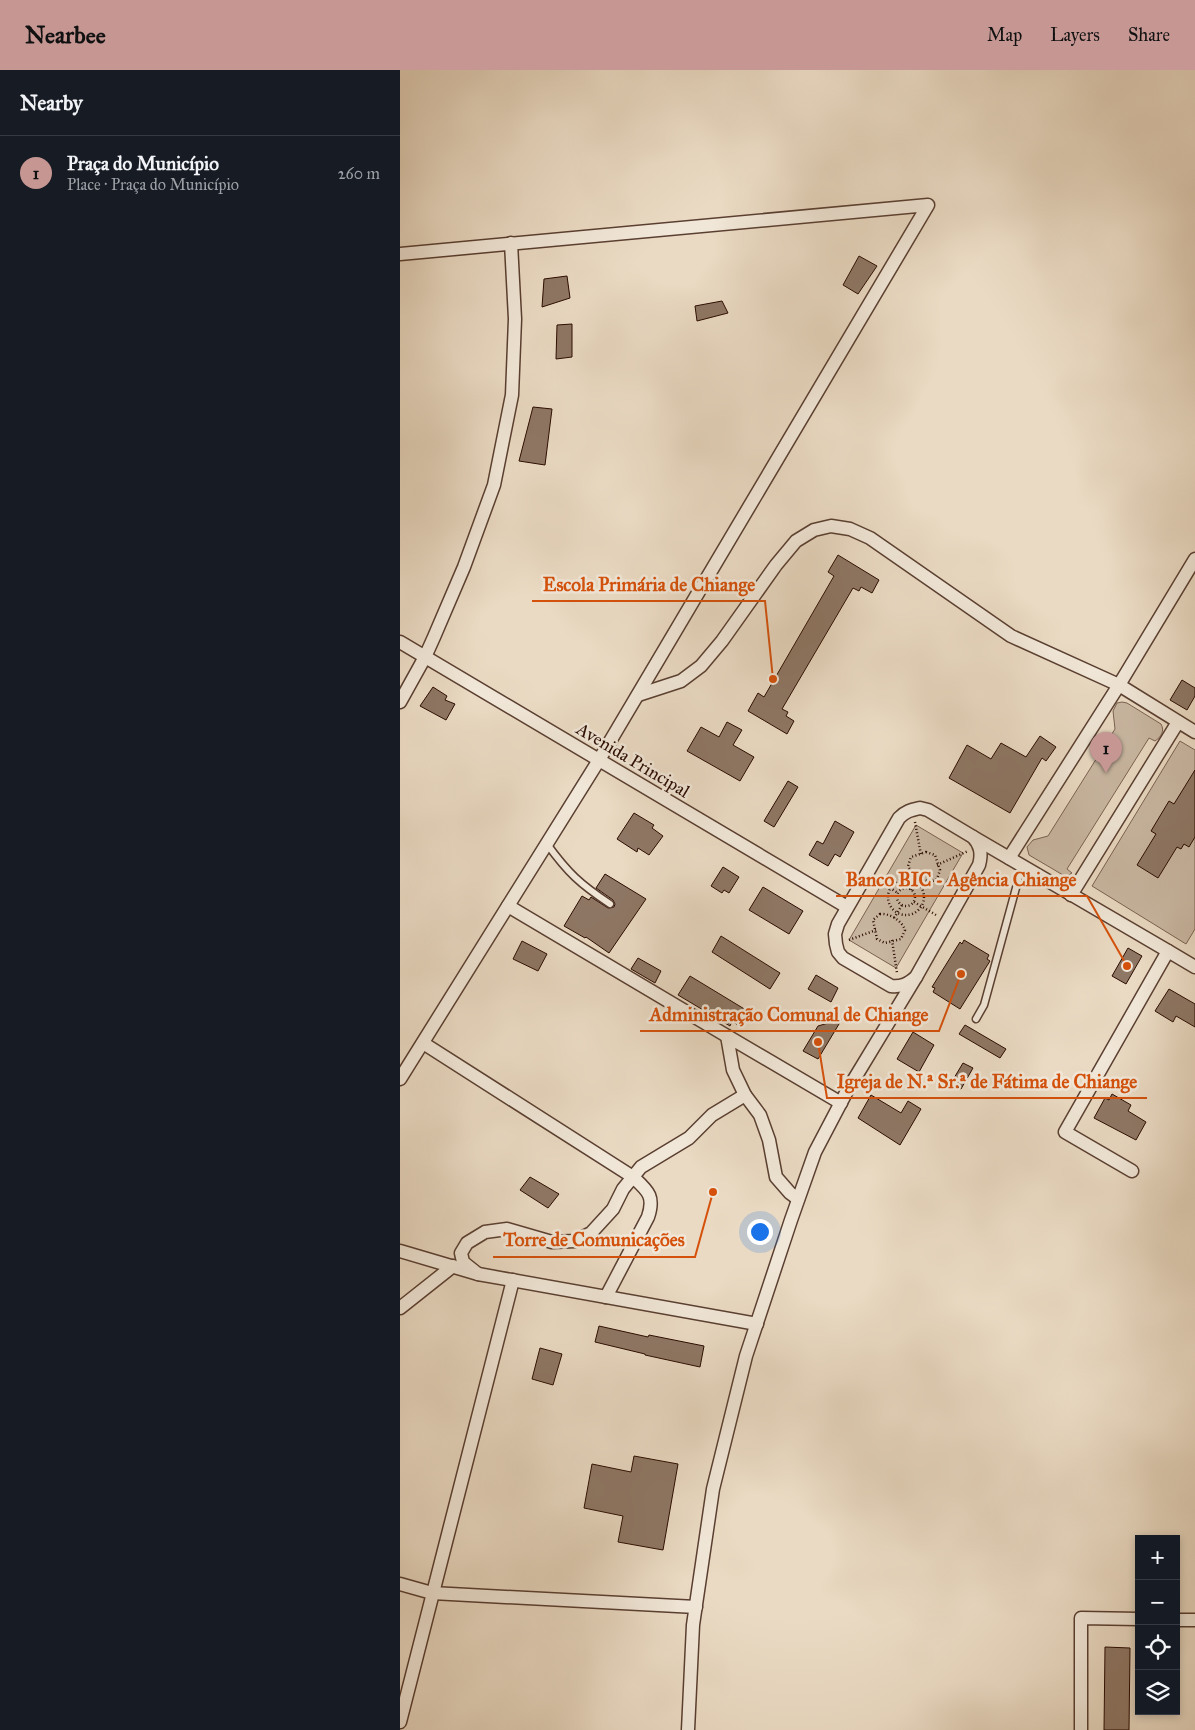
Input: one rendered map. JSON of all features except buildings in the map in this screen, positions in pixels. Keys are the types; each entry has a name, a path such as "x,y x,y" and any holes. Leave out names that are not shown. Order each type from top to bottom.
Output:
{"street":[{"path":"400,254 928,205 599,760 400,1079"},
{"path":"400,702 425,657 464,567 494,485 512,395 515,319 511,243"},
{"path":"638,695 681,681 701,666 722,641 776,565 796,541 814,530 831,526 850,529 870,538 1011,636 1119,685 1195,732"},
{"path":"1009,858 1119,685 1195,559"},
{"name":"Avenida Principal","path":"400,642 847,907"},
{"path":"1071,894 1178,722"},
{"path":"916,977 909,983 891,986 843,958 838,952 835,934 847,907 900,818 905,812 920,808 928,810 976,842 1009,858 1195,967"},
{"path":"688,1730 693,1625 713,1489 746,1356 815,1152 841,1103 916,977 979,865 980,851 976,842"},
{"path":"508,906 841,1103"},
{"path":"1132,1171 1066,1132 1168,951"},
{"path":"727,1036 733,1070 745,1095 760,1115 769,1140 776,1177 790,1193 798,1198"},
{"path":"423,1043 633,1177 650,1194 652,1206 648,1218 606,1297"},
{"path":"478,1274 463,1262 462,1253 467,1243 485,1232 507,1228 552,1242 575,1241 591,1233 613,1209 623,1189 641,1167 689,1138 712,1115 745,1095"},
{"path":"400,1250 478,1274 757,1324"},
{"path":"400,1308 453,1266"},
{"path":"400,1722 512,1280"},
{"path":"400,1584 432,1593 696,1607"},
{"path":"1081,1730 1081,1618 1135,1619"},
{"path":"1180,1620 1195,1620"}],"lane":[{"path":"547,844 559,862 576,880 610,904"},
{"path":"976,1019 984,1005 1022,866"}],"path":[{"path":"913,809 921,855"},
{"path":"937,865 976,842"},
{"path":"926,852 932,853 937,858 937,865 940,873 934,881 928,882 911,872 908,863 914,855 921,855 926,852"},
{"path":"867,874 898,893"},
{"path":"912,890 919,877"},
{"path":"905,879 916,882 923,892 924,898 921,906 915,913 909,915 898,913 890,905 889,893 891,888 894,884 905,879"},
{"path":"903,888 912,890 915,895 914,902 908,906 902,905 898,901 898,893 903,888"},
{"path":"914,902 947,922"},
{"path":"894,918 902,905"},
{"path":"883,913 903,924 905,930 901,939 886,943 879,941 875,936 876,930 873,920 877,915 883,913"},
{"path":"836,944 876,930"},
{"path":"892,940 900,986"}],"shaded area":[{"path":"1117,703 1127,703 1161,724 1162,734 1155,741 1149,738 1067,869 1072,873 1067,876 1063,875 1029,855 1027,847 1033,840 1048,836 1115,729 1113,711"},
{"path":"1180,741 1195,750 1195,929 1186,944 1092,886"},
{"path":"916,825 963,853 896,968 849,940"}],"place":[{"name":"Escola Primária de Chiange","path":"773,679"},
{"name":"Praça do Município","path":"1106,773"},
{"name":"Banco BIC - Agência Chiange","path":"1127,966"},
{"name":"Administração Comunal de Chiange","path":"961,974"},
{"name":"Igreja de N.ª Sr.ª de Fátima de Chiange","path":"818,1042"},
{"name":"Torre de Comunicações","path":"713,1192"}]}
